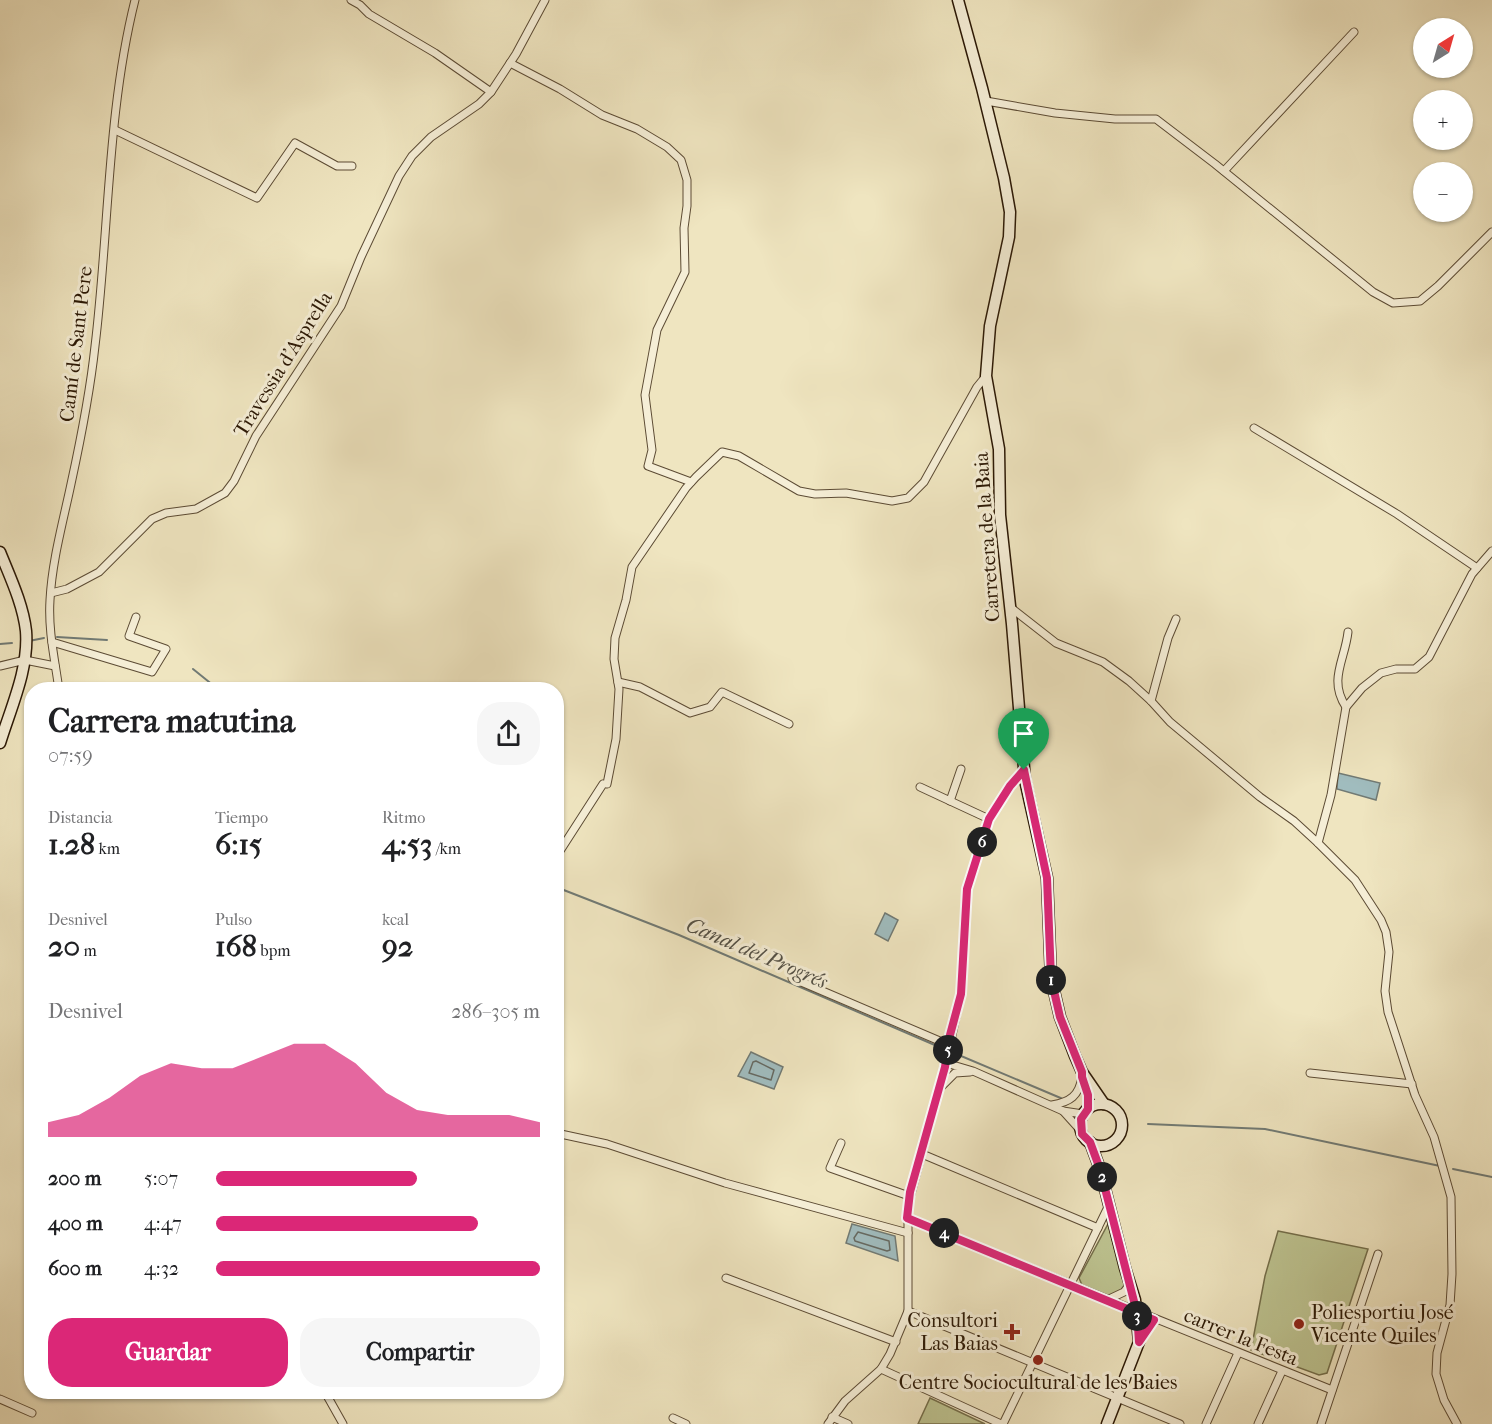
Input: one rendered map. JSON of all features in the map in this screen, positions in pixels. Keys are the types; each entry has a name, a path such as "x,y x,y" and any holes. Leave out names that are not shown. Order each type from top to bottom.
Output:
{"main road":[{"name":"Carretera de la Baia","path":"958,0 986,101 1010,212 1009,237 990,326 986,376 999,449 1000,514 1024,770 1047,878 1051,978 1060,1017 1088,1095 1085,1111"},
{"path":"0,552 20,605 26,630 25,660 0,743"},
{"name":"Carretera de la Baia","path":"1082,1074 1104,1104"},
{"path":"1090,1142 1096,1145 1108,1144 1119,1136 1120,1117 1111,1107 1104,1104 1092,1106 1085,1111 1080,1124 1081,1131 1090,1142 1110,1204 1137,1313 1139,1342 1107,1424"},
{"path":"1100,1169 1108,1144"}],"street":[{"name":"Camí de Sant Pere","path":"58,682 50,620 51,592 92,371 100,307 104,233 115,130 124,53 135,0"},
{"path":"351,0 369,14 435,54 491,92"},
{"name":"Travessia d'Asprella","path":"51,592 67,589 99,572 152,519 166,513 196,509 225,493 234,481 256,436 341,306 399,176 412,156 431,137 479,104 491,92 545,0"},
{"path":"1224,171 1354,32"},
{"path":"510,63 602,115 637,129 667,147 681,160 687,180 684,228 685,272 657,330 645,395 652,450 648,466 691,482"},
{"path":"986,101 1055,113 1115,119 1156,119 1373,292 1393,303 1420,301 1492,232"},
{"path":"115,130 257,198 295,143 337,166 352,166"},
{"path":"564,845 605,784 616,739 619,689 614,659 615,638 633,567 691,482 722,452 739,456 799,490 815,494 846,493 892,501 908,498 924,482 977,387 986,376"},
{"path":"1254,428 1397,514 1477,568"},
{"path":"1318,843 1330,795 1346,708 1362,688 1381,673 1395,669 1415,669 1430,657 1472,574 1492,551"},
{"path":"1010,608 1056,643 1103,662 1129,681 1170,722 1260,797 1294,821 1355,879 1367,896 1386,932 1389,952 1385,991 1388,1012 1412,1084 1434,1137 1450,1197 1452,1274 1450,1305 1437,1353 1436,1374 1444,1400 1457,1424"},
{"path":"52,642 152,672 166,649 129,636 136,617"},
{"path":"1151,701 1168,638 1176,619"},
{"path":"1346,708 1339,697 1338,667 1348,632"},
{"path":"0,666 25,660 55,666"},
{"path":"618,682 640,687 690,713 710,707 722,692 789,724"},
{"path":"951,801 961,768"},
{"path":"828,1424 845,1401 881,1369 896,1342 908,1311 907,1218 909,1196 939,1090 961,994 967,889 989,819 1010,786 1024,770"},
{"path":"921,787 989,819"},
{"path":"792,978 949,1045"},
{"path":"945,1065 973,1071 1052,1105 1064,1111 1081,1131"},
{"path":"939,1090 955,1073 973,1071"},
{"path":"1310,1073 1412,1084"},
{"path":"1052,1105 1065,1102 1076,1095 1082,1074"},
{"path":"1064,1111 1085,1111"},
{"path":"564,1135 607,1144 725,1183 908,1233"},
{"path":"841,1143 830,1168 909,1196"},
{"path":"922,1154 1098,1228"},
{"path":"881,1369 1002,1424 1110,1204"},
{"name":"carrer la Festa","path":"907,1218 1154,1320 1332,1390"},
{"path":"1321,1424 1378,1254"},
{"path":"726,1278 896,1342"},
{"path":"1107,1300 1124,1292 1130,1284"},
{"path":"908,1311 1180,1424"},
{"path":"1139,1342 1154,1320"},
{"path":"1206,1424 1238,1353"},
{"path":"1258,1424 1282,1371"},
{"path":"0,1399 32,1413"},
{"path":"329,1399 340,1422"},
{"path":"832,1417 849,1424"},
{"path":"673,1418 686,1424"}],"green space":[{"path":"1108,1224 1125,1287 1112,1297 1082,1285 1079,1278"},
{"name":"Poliesportiu José Vicente Quiles","path":"1278,1231 1368,1249 1327,1373 1319,1375 1251,1350 1265,1276"},
{"path":"930,1398 985,1424 918,1424"}],"water":[{"path":"1338,773 1380,783 1376,800 1337,789"},
{"path":"885,913 898,920 888,941 875,934"},
{"path":"751,1052 783,1067 774,1089 738,1076"},
{"path":"852,1224 895,1236 898,1261 846,1243"}],"waterway":[{"name":"Canal del Progrés","path":"57,637 107,640"},
{"name":"Canal del Progrés","path":"29,641 44,638"},
{"name":"Canal del Progrés","path":"0,644 12,643"},
{"name":"Canal del Progrés","path":"193,669 209,682"},
{"name":"Canal del Progrés","path":"564,890 679,935 944,1049"},
{"path":"954,1053 1063,1099"},
{"path":"1148,1124 1265,1129 1440,1166"},
{"path":"1453,1169 1492,1177"}],"place":[{"name":"Poliesportiu José Vicente Quiles","path":"1299,1324"},
{"name":"Consultori Las Baias","path":"1012,1332"},
{"name":"Centre Sociocultural de les Baies","path":"1038,1360"}],"route":[{"path":"1024,770 1010,786 989,819 967,889 961,994 950,1035 945,1067 910,1192 907,1218 1137,1313 1139,1342 1154,1320 1137,1313 1100,1169 1090,1142 1082,1134 1080,1124 1084,1112 1088,1109 1088,1095 1082,1072 1060,1017 1051,978 1047,878 1030,808 1024,770"}]}
